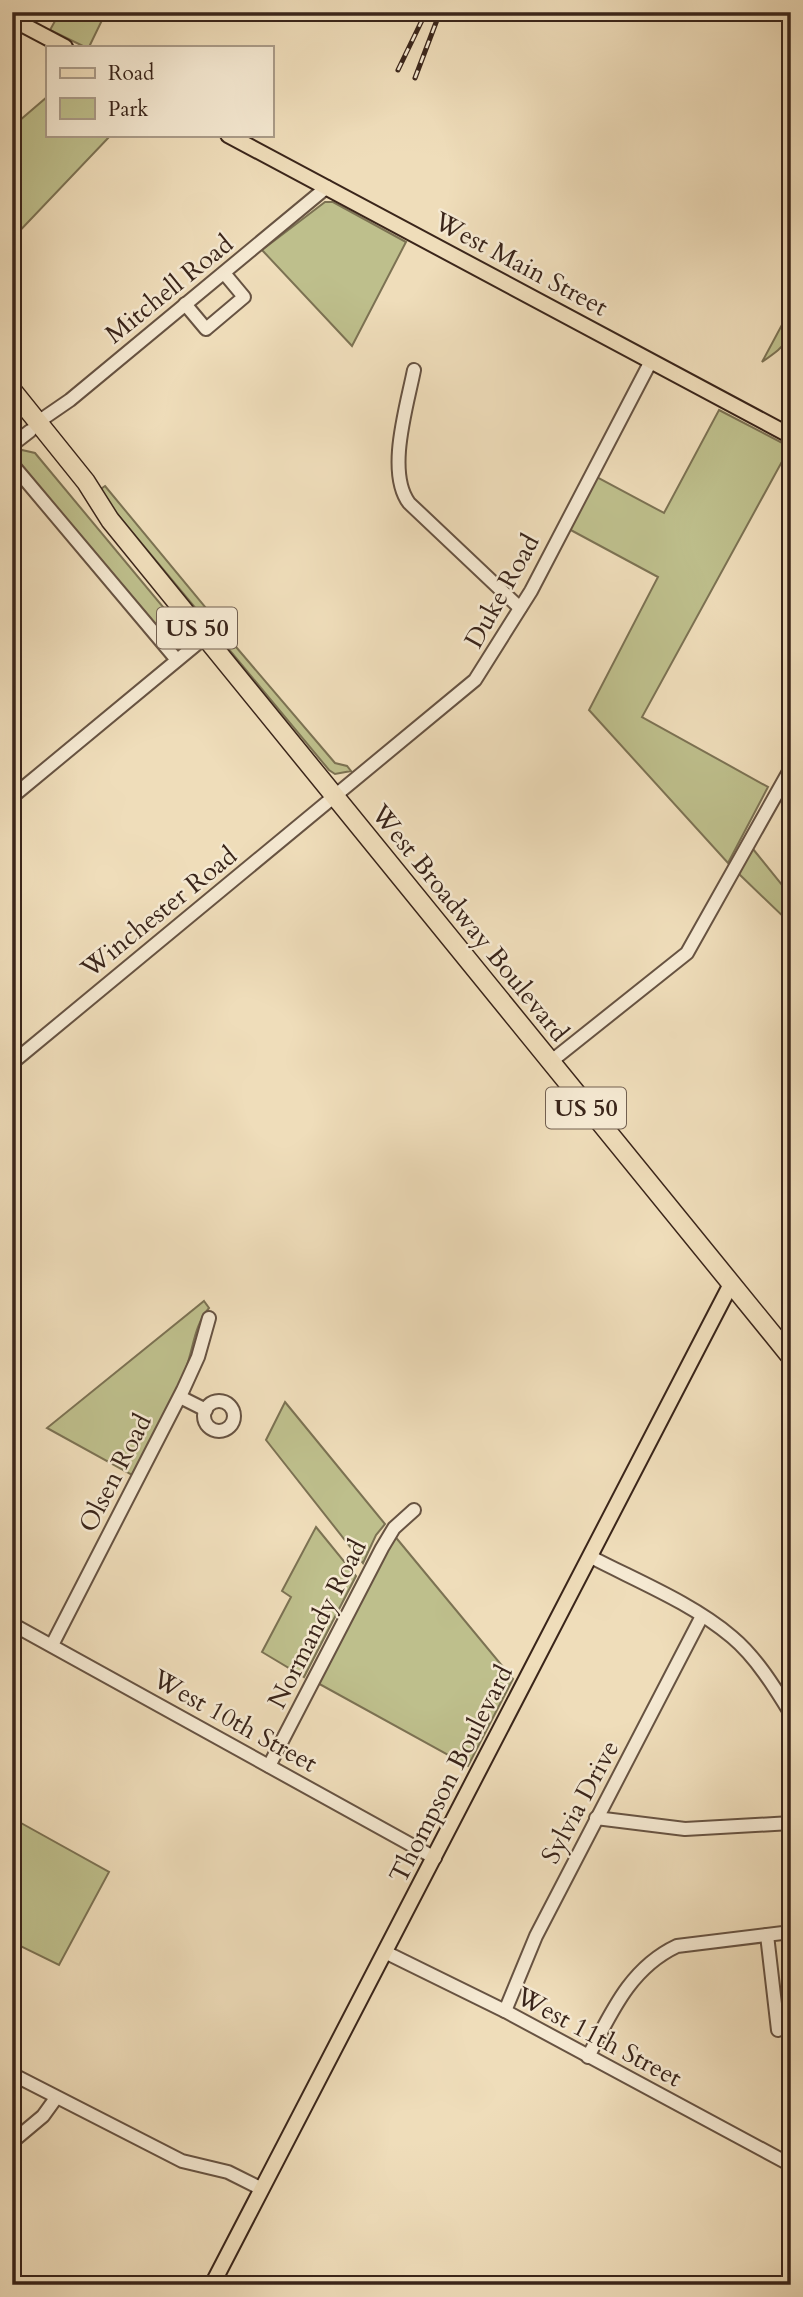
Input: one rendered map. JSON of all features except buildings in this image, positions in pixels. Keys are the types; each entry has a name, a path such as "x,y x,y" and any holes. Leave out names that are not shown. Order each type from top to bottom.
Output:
{"highway":[{"name":"West Broadway Boulevard","path":"12,390 78,490 110,520 549,1063 791,1357"},
{"name":"West Broadway Boulevard","path":"12,410 34,427"}],"main road":[{"path":"12,19 63,46"},
{"name":"West Main Street","path":"230,136 791,436"},
{"name":"Thompson Boulevard","path":"212,2285 731,1284"}],"street":[{"name":"Mitchell Road","path":"12,445 327,187"},
{"path":"185,304 206,329 244,297 224,273"},
{"name":"Duke Road","path":"335,797 475,680 489,663 651,361"},
{"path":"414,370 399,456 398,486 409,503 520,608"},
{"path":"12,464 177,660"},
{"path":"12,797 227,620"},
{"path":"549,1063 687,953 791,768"},
{"name":"Winchester Road","path":"12,1063 335,797"},
{"name":"Olsen Road","path":"52,1645 180,1397 198,1357 209,1318"},
{"path":"180,1397 206,1410"},
{"name":"Normandy Road","path":"270,1766 382,1548 394,1528 414,1510"},
{"path":"591,1557 702,1616 734,1638 753,1658 791,1714"},
{"name":"Sylvia Drive","path":"505,2011 536,1936 702,1616"},
{"name":"West 10th Street","path":"12,1624 435,1858"},
{"path":"596,1818 685,1829 791,1823"},
{"path":"588,2057 615,2005 646,1965 661,1954 677,1947 791,1932"},
{"path":"767,1935 778,2030"},
{"name":"West 11th Street","path":"385,1952 505,2011 791,2165"},
{"path":"12,2074 182,2161 228,2172 262,2189"},
{"path":"12,2142 43,2116 56,2098"}],"green space":[{"path":"60,12 106,12 89,46 83,46 50,30"},
{"path":"46,98 46,136 110,136 12,239 12,127"},
{"path":"325,202 333,202 406,242 352,346 262,250"},
{"path":"791,308 787,340 762,362"},
{"path":"719,410 790,447 642,717 768,787 728,863 589,710 658,577 567,528 595,476 664,513"},
{"path":"22,450 35,453 183,631 180,645 173,648 14,460"},
{"path":"105,486 211,614 211,619 202,616 98,491"},
{"path":"225,634 335,763 347,766 351,771 335,774 329,770 222,641"},
{"path":"753,849 791,896 791,924 738,873"},
{"path":"204,1301 209,1308 197,1329 181,1382 132,1475 47,1428"},
{"path":"285,1402 385,1524 376,1535 363,1563 266,1440"},
{"path":"316,1527 356,1576 304,1677 262,1652 291,1597 282,1591"},
{"path":"393,1534 513,1679 468,1766 314,1681"},
{"path":"12,1818 109,1872 59,1965 12,1942"}],"railway":[{"path":"398,70 426,12"},
{"path":"415,78 440,12"}]}
